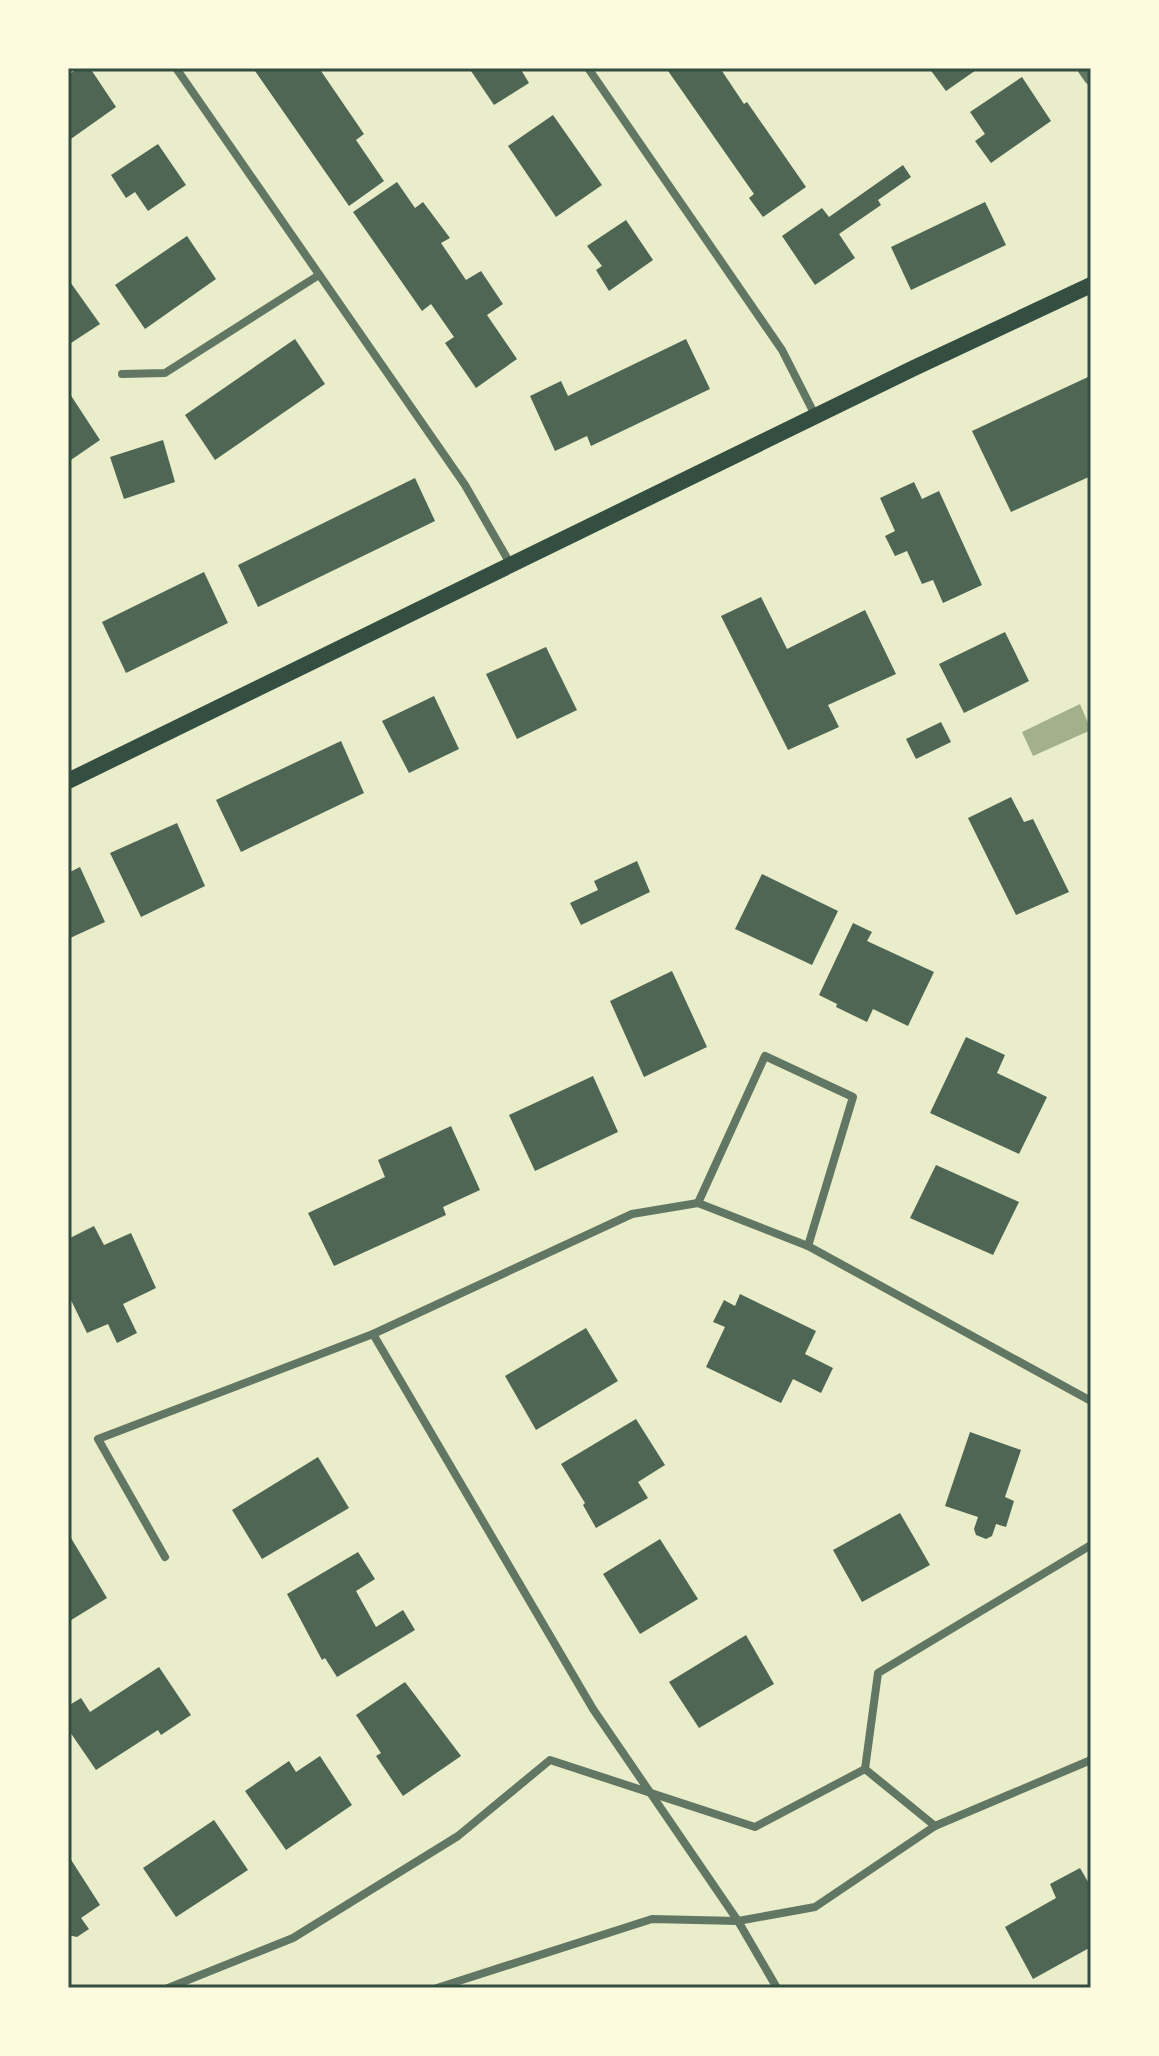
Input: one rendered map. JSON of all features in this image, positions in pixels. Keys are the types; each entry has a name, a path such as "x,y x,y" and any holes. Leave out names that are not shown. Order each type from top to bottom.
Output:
{"main road":[{"path":"68,781 1091,285"}],"street":[{"path":"176,68 465,485 511,565"},
{"path":"588,68 782,350 816,417"},
{"path":"1084,68 1091,78"},
{"path":"122,374 165,373 319,275"},
{"path":"698,1203 765,1056 853,1097 808,1246"},
{"path":"165,1557 98,1439 373,1334 632,1214 698,1203 808,1246 1091,1401"},
{"path":"373,1334 593,1709 738,1921 777,1988"},
{"path":"865,1769 878,1673 1091,1545"},
{"path":"168,1988 293,1938 458,1836 550,1760 755,1827 865,1769"},
{"path":"437,1988 652,1919 738,1921 815,1907 935,1826 1091,1760"},
{"path":"865,1769 935,1826"}],"shaded area":[{"path":"1080,704 1091,730 1033,756 1022,732"}],"building":[{"path":"79,68 90,68 116,107 68,141 68,75"},
{"path":"253,68 319,68 364,134 356,140 384,181 349,206"},
{"path":"469,68 520,68 529,83 494,105"},
{"path":"666,68 720,68 806,187 763,217 749,198 754,194"},
{"path":"929,68 979,68 946,91"},
{"path":"1022,77 1051,121 991,163 975,141 985,134 970,112"},
{"path":"553,115 602,185 556,217 508,146"},
{"path":"158,144 186,185 148,211 135,192 126,198 111,175"},
{"path":"903,165 911,177 878,200 881,205 839,234 855,258 815,285 782,236 822,208 829,217"},
{"path":"397,182 415,208 423,202 450,238 441,243 466,280 481,271 503,304 487,315 517,359 476,388 445,343 454,337 431,304 422,311 353,212"},
{"path":"985,202 1006,245 911,290 891,247"},
{"path":"626,220 653,260 609,291 596,270 602,266 587,246"},
{"path":"187,236 216,279 145,329 115,285"},
{"path":"68,279 100,324 68,345"},
{"path":"295,339 325,384 215,460 185,415"},
{"path":"686,339 710,389 591,446 587,436 555,451 530,396 561,381 568,396"},
{"path":"1088,377 1091,383 1091,476 1011,512 972,431"},
{"path":"68,391 100,440 68,462"},
{"path":"163,440 175,482 124,499 110,457"},
{"path":"415,478 435,521 258,607 238,565"},
{"path":"914,482 922,499 939,491 982,585 943,603 933,580 922,584 907,551 895,556 885,536 895,531 880,498"},
{"path":"204,572 228,623 126,673 102,622"},
{"path":"761,597 787,649 865,610 896,674 828,705 839,727 788,750 721,616"},
{"path":"1005,632 1029,681 964,713 939,664"},
{"path":"546,647 577,710 517,739 486,674"},
{"path":"434,696 459,749 409,773 382,721"},
{"path":"941,722 951,742 916,759 906,739"},
{"path":"341,741 364,793 241,852 216,800"},
{"path":"1011,797 1024,822 1033,819 1069,892 1016,915 968,818"},
{"path":"177,823 205,886 141,917 110,853"},
{"path":"637,861 650,892 581,925 570,903 598,890 594,881"},
{"path":"80,867 105,922 68,939 68,873"},
{"path":"762,874 838,911 812,965 735,929"},
{"path":"853,923 872,932 867,941 934,972 908,1026 873,1009 867,1022 819,995"},
{"path":"672,971 707,1047 644,1077 610,1001"},
{"path":"966,1037 1005,1055 997,1073 1047,1097 1019,1154 930,1113"},
{"path":"593,1076 618,1132 535,1171 509,1115"},
{"path":"451,1126 480,1190 443,1207 446,1215 334,1266 308,1213 385,1177 378,1160"},
{"path":"936,1165 1019,1202 993,1255 910,1218"},
{"path":"94,1226 104,1245 131,1233 156,1288 123,1304 137,1333 117,1343 108,1324 87,1333 68,1294 68,1265 71,1264 68,1239"},
{"path":"740,1294 816,1331 805,1354 833,1368 821,1393 793,1379 781,1403 706,1367 725,1327 713,1322 724,1300 735,1306"},
{"path":"586,1328 618,1381 536,1430 505,1376"},
{"path":"636,1419 665,1465 638,1482 648,1498 596,1528 561,1464"},
{"path":"970,1432 1021,1450 1005,1497 1014,1501 1006,1527 996,1524 992,1536 986,1539 976,1535 974,1529 978,1517 945,1506"},
{"path":"318,1457 349,1508 262,1559 232,1510"},
{"path":"900,1513 930,1565 862,1602 833,1550"},
{"path":"68,1533 107,1598 68,1622"},
{"path":"660,1539 698,1599 640,1634 603,1574"},
{"path":"358,1552 375,1579 356,1591 376,1627 403,1610 415,1630 337,1677 325,1658 322,1660 287,1594"},
{"path":"746,1635 774,1684 699,1728 669,1682"},
{"path":"159,1667 191,1715 161,1735 158,1730 96,1770 68,1729 68,1706 81,1698 90,1712"},
{"path":"405,1682 461,1756 403,1796 376,1756 381,1753 356,1715"},
{"path":"320,1756 352,1805 286,1850 245,1791 289,1761 296,1772"},
{"path":"214,1820 248,1870 176,1917 143,1868"},
{"path":"68,1855 100,1905 81,1918 89,1929 77,1937 68,1935"},
{"path":"1080,1868 1091,1887 1091,1947 1033,1979 1005,1927 1056,1898 1050,1884"}]}
